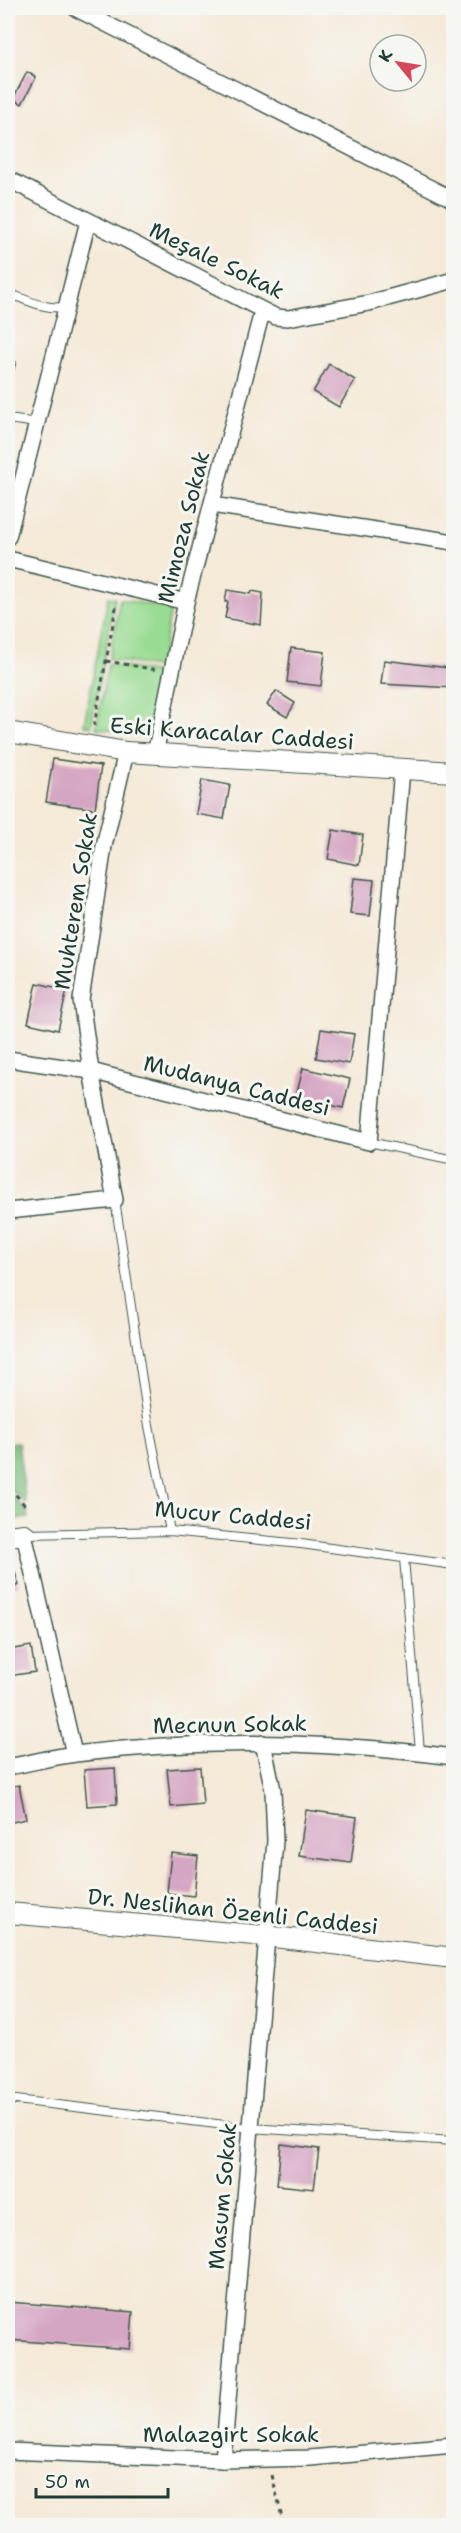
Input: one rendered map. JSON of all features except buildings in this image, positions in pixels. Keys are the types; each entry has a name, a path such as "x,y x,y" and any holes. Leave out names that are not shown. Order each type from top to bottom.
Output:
{"street":[{"path":"75,8 453,200"},
{"name":"Meşale Sokak","path":"8,179 262,312 276,317 288,318 369,303 453,280"},
{"path":"8,537 88,221"},
{"name":"Mimoza Sokak","path":"155,754 186,602 262,312"},
{"path":"212,506 453,542"},
{"path":"8,559 186,602"},
{"name":"Eski Karacalar Caddesi","path":"8,732 126,752 453,772"},
{"name":"Muhterem Sokak","path":"115,1200 91,1071 81,1000 104,846 126,752"},
{"path":"369,1142 402,770"},
{"name":"Mudanya Caddesi","path":"8,1059 91,1071 369,1142"},
{"path":"8,1211 115,1200"},
{"path":"16,1535 74,1754"},
{"name":"Masum Sokak","path":"223,2460 265,1936 275,1841 275,1814 263,1743"},
{"name":"Mecnun Sokak","path":"8,1767 74,1754 192,1744 344,1745 453,1757"},
{"name":"Dr. Neslihan Özenli Caddesi","path":"8,1913 265,1936 453,1958"},
{"name":"Malazgirt Sokak","path":"8,2451 223,2460 310,2458 453,2445"}],"lane":[{"path":"8,293 44,307 54,309 66,307"},
{"path":"8,419 37,423"},
{"name":"Mudanya Caddesi","path":"369,1142 453,1160"},
{"path":"115,1200 149,1426 170,1531"},
{"name":"Mucur Caddesi","path":"16,1535 170,1531 453,1565"},
{"path":"404,1558 420,1752"},
{"path":"8,2099 250,2128 453,2141"}],"path":[{"path":"94,726 118,600"},
{"path":"106,661 172,672"},
{"path":"8,1490 17,1496 27,1508"},
{"path":"268,2459 284,2526"}],"green space":[{"path":"108,597 115,598 91,727 84,725"},
{"path":"120,599 171,609 160,668 109,659"},
{"path":"108,664 159,673 148,737 96,728"},
{"path":"18,1442 26,1504 8,1487 8,1443"},
{"path":"11,1495 27,1511 28,1518 8,1520 8,1500"}]}
